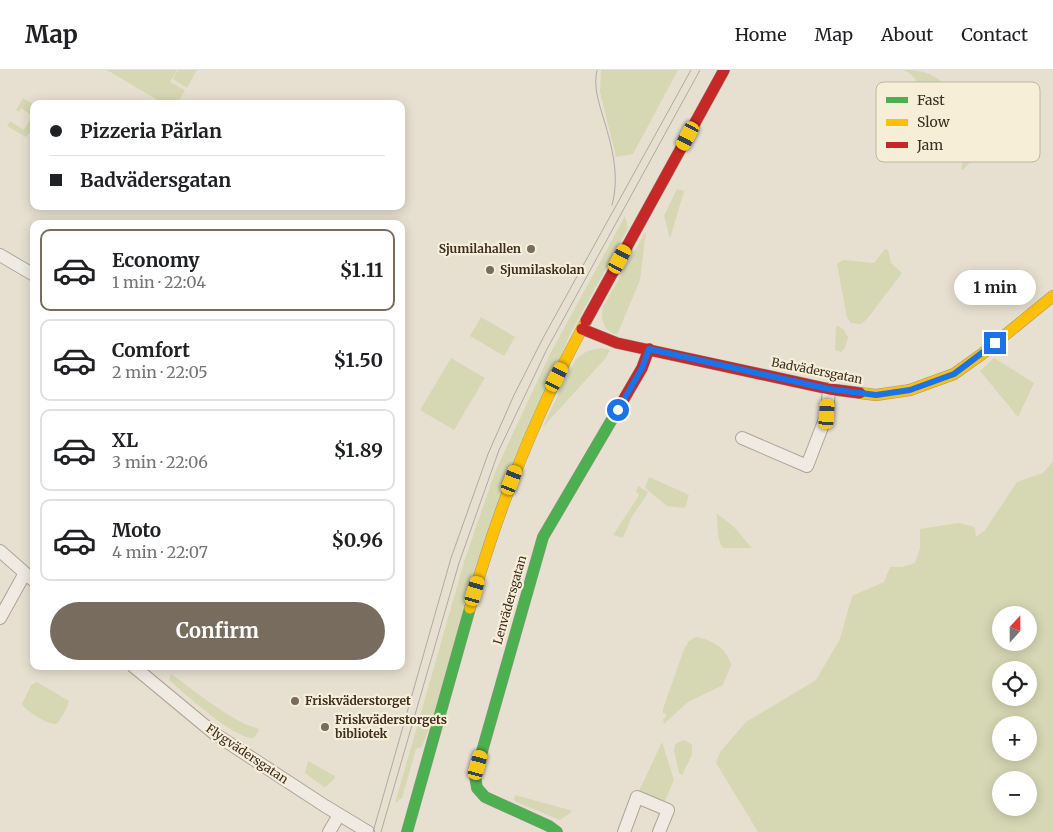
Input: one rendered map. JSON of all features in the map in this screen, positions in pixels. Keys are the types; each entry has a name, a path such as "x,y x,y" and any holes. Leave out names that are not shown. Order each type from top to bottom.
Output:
{"street":[{"path":"407,832 480,573 500,511 530,434 582,329 724,70"},
{"path":"0,255 30,273"},
{"name":"Badvädersgatan","path":"582,329 617,343 829,389 876,395 910,390 954,374 982,354 1053,296"},
{"name":"Lenvädersgatan","path":"557,832 549,826 485,798 477,791 475,784 481,754 543,537 642,368 649,349"},
{"path":"742,438 807,466 827,414 829,389"},
{"path":"0,551 29,577 0,618"},
{"name":"Flygvädersgatan","path":"138,670 215,734 368,832"},
{"path":"624,832 637,797 668,810 659,832"},
{"path":"329,832 344,818"}],"green space":[{"path":"107,70 177,70 170,82 185,90 179,100 157,100"},
{"path":"178,70 197,70 187,88 173,79"},
{"path":"601,70 678,70 633,154 616,157 600,92"},
{"path":"904,70 929,74 942,82 916,82 911,75"},
{"path":"23,98 30,102 30,115 21,108 19,112 16,110"},
{"path":"30,120 30,132 26,137 7,126 10,121 24,130"},
{"path":"962,162 970,162 963,170 961,169"},
{"path":"677,189 684,191 670,239 664,216"},
{"path":"625,216 628,228 568,338 422,747 416,749 402,798 395,803 465,559 495,472 550,354"},
{"path":"646,231 640,280 617,335 609,331 604,324 602,316 603,307"},
{"path":"885,249 888,250 891,263 902,273 867,319 861,324 851,323 847,318 837,264 843,260 874,263"},
{"path":"481,317 515,337 504,356 470,336"},
{"path":"838,326 844,330 848,337 845,348 841,352 835,350 836,327"},
{"path":"601,348 610,350 605,359 542,428 576,359 587,351"},
{"path":"451,358 485,378 454,430 420,410"},
{"path":"994,358 1034,383 1018,417 980,371"},
{"path":"1053,461 1053,832 758,832 716,763 720,752 746,722 816,680 840,639 852,596 884,582 890,567 902,567 915,563 920,548 920,529 959,523 975,527 976,537 985,530 1017,482 1043,473"},
{"path":"649,477 689,495 685,508 667,506 645,488"},
{"path":"638,486 648,492 646,496 631,518 623,538 613,535 636,500 639,494 636,492"},
{"path":"716,513 733,526 752,548 724,548 719,541"},
{"path":"696,637 708,640 722,649 731,665 723,685 688,702 664,724 663,719 666,717 666,714 663,713 663,709 684,649 689,641"},
{"path":"171,674 236,719 257,728 259,730 254,738 235,732 197,705 169,680"},
{"path":"37,682 69,701 66,710 57,724 38,717 28,711 22,704 31,685"},
{"path":"684,740 692,745 692,755 682,775 679,773 674,751 675,744"},
{"path":"662,742 674,780 664,803 639,791"},
{"path":"308,761 335,776 335,778 324,787 305,773"},
{"path":"515,795 573,811 560,820 516,802 514,799"}],"tram line":[{"path":"597,70 597,95 614,162 615,183 612,205"},
{"path":"373,832 451,558 488,454 514,395 543,338 691,70"},
{"path":"381,832 459,563 499,450 547,349 700,70"}],"traffic: fast":[{"path":"557,832 549,826 485,797 477,788 475,776 543,537 614,416"},
{"path":"407,832 470,608"}],"traffic: slow":[{"path":"860,393 876,395 910,390 954,374 982,354 1053,296"},
{"path":"470,608 493,534 520,462 551,391 586,321"}],"traffic: jam":[{"path":"586,321 724,70"},
{"path":"582,329 617,343 829,389 860,393"},
{"path":"614,416 642,368 649,349"}],"place":[{"name":"Sjumilahallen","path":"531,249"},
{"name":"Sjumilaskolan","path":"490,270"},
{"name":"Friskväderstorget","path":"295,701"},
{"name":"Friskväderstorgets bibliotek","path":"325,727"}],"route":[{"path":"618,410 642,368 649,349 829,389 876,395 910,390 954,374 995,343"}]}
